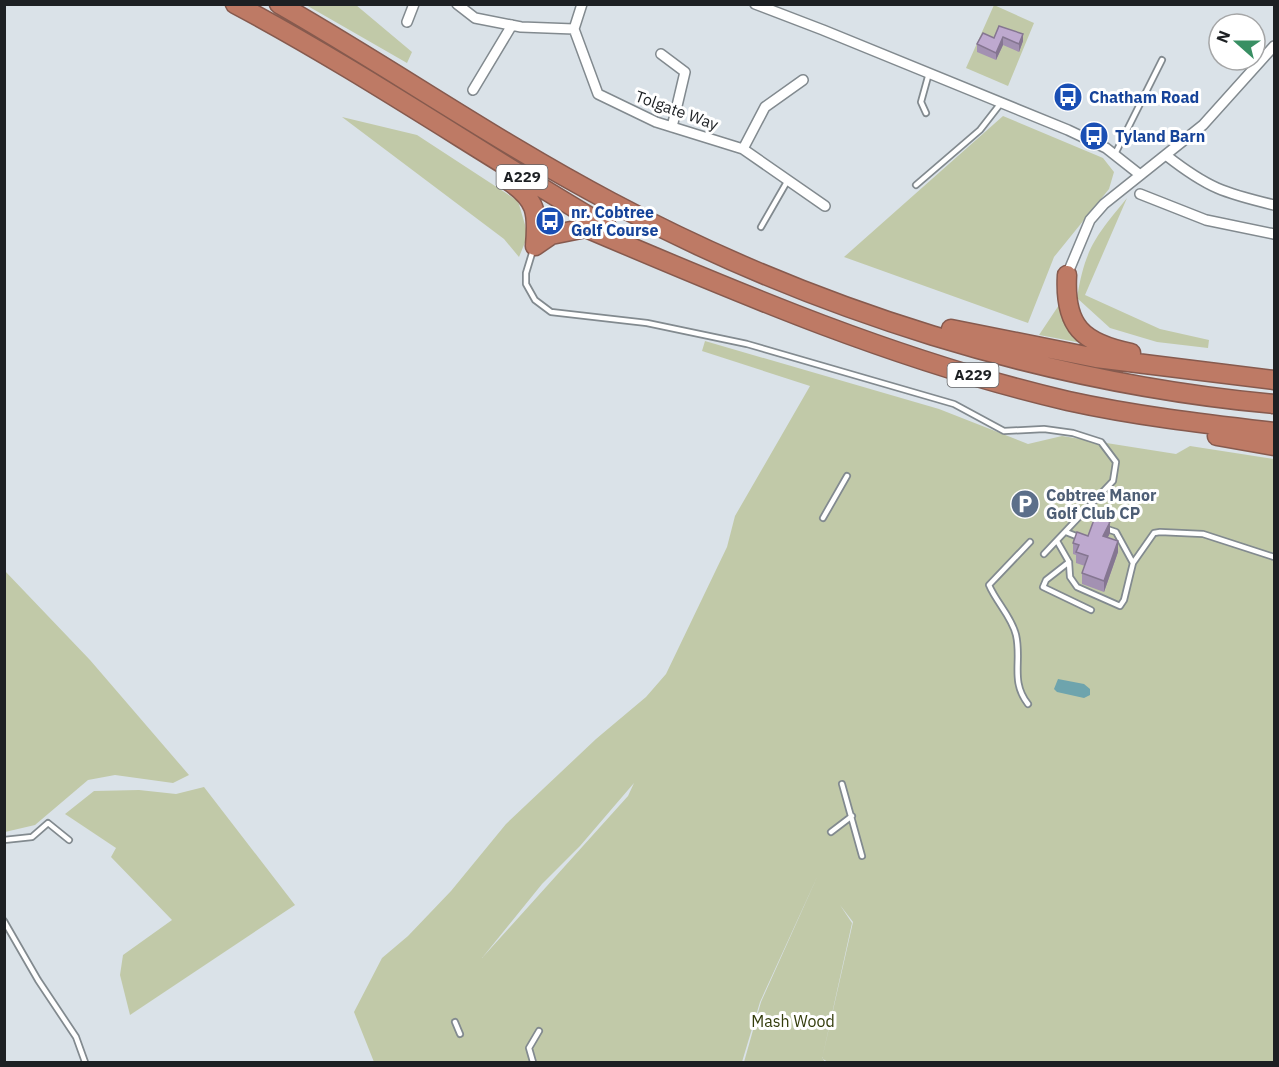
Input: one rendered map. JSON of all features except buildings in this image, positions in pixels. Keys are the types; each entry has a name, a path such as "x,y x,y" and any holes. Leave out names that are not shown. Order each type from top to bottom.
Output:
{"highway":[{"name":"A229","path":"235,4 365,77 520,176 637,245 685,269 808,322 949,369 1070,401 1160,417 1275,432"},
{"name":"A229","path":"279,4 551,170 669,232 762,274 861,311 971,346 1089,375 1275,404"},
{"path":"365,77 414,117 525,192 537,212 535,246"},
{"path":"535,246 551,235 586,228 685,269"},
{"path":"1067,275 1066,299 1073,321 1095,342 1115,350 1241,377"},
{"path":"861,311 1095,358 1275,380"},
{"path":"1160,417 1220,437 1275,446"}],"street":[{"path":"407,22 414,4"},
{"path":"457,4 476,18 512,25 574,29 582,4"},
{"path":"755,4 1068,130 1115,154 1139,174"},
{"path":"473,90 512,25"},
{"name":"Tolgate Way","path":"574,29 598,94 672,127 743,149 825,206"},
{"path":"1067,275 1090,220 1119,189 1167,156 1215,113 1275,45"},
{"path":"661,54 685,72 672,127"},
{"path":"743,149 765,107 803,80"},
{"path":"1167,156 1197,179 1215,189 1275,205"},
{"path":"1140,194 1206,220 1275,234"}],"lane":[{"path":"1115,154 1162,60"},
{"path":"926,113 921,102 929,73"},
{"path":"916,185 980,130 1001,103"},
{"path":"761,227 788,180"},
{"path":"535,246 526,273 526,284 535,300 551,312 647,323 747,345 954,404 1004,431 1044,429 1073,433 1101,442 1116,462 1113,481 1044,554"},
{"path":"823,518 847,476"},
{"path":"1101,526 1116,532 1133,563"},
{"path":"1066,531 1087,540"},
{"path":"1057,540 1069,562 1070,577 1077,587 1119,606 1124,600 1133,563 1154,533 1203,534 1275,557"},
{"path":"1028,704 1016,682 1019,661 1016,635 988,585 1030,542"},
{"path":"1069,562 1046,580 1041,589 1090,610"},
{"path":"842,784 862,856"},
{"path":"831,832 852,816"},
{"path":"4,840 32,837 48,823 69,840"},
{"path":"4,921 38,980 76,1037 85,1062"},
{"path":"455,1022 460,1034"},
{"path":"533,1062 529,1048 539,1031"}],"green space":[{"path":"306,5 356,5 412,52 407,63"},
{"path":"994,5 1034,23 1008,86 966,68"},
{"path":"1003,116 1103,158 1114,172 1109,189 1054,257 1028,323 844,257"},
{"path":"342,117 417,135 518,201 528,235 519,257 504,239"},
{"path":"1127,198 1085,295 1160,329 1209,340 1208,348 1157,342 1110,328 1077,298 1084,267 1093,243"},
{"path":"1061,302 1093,345 1039,335"},
{"name":"Mash Wood","path":"705,341 939,409 1028,444 1062,436 1176,454 1190,446 1274,459 1274,1062 828,1062 823,1059 825,1062 744,1062 761,1002 818,875 760,1002 742,1062 374,1062 354,1012 382,958 408,936 451,891 506,824 596,739 646,697 666,674 727,547 735,516 810,386 702,351","holes":["634,783 628,796 482,958 542,884 580,846","840,905 853,922 822,1059 852,923"]},
{"path":"4,570 90,660 189,775 173,783 115,775 88,780 35,825 5,832"},
{"path":"204,787 295,905 130,1015 120,975 123,955 172,920 111,857 116,848 65,814 94,791 139,790 176,794"}],"water":[{"path":"1058,679 1084,684 1090,689 1090,695 1084,698 1057,692 1054,689"}],"place":[{"name":"Chatham Road","path":"1068,97"},
{"name":"Tyland Barn","path":"1094,136"},
{"name":"nr. Cobtree Golf Course","path":"550,221"},
{"name":"Cobtree Manor Golf Club CP","path":"1025,504"}]}
